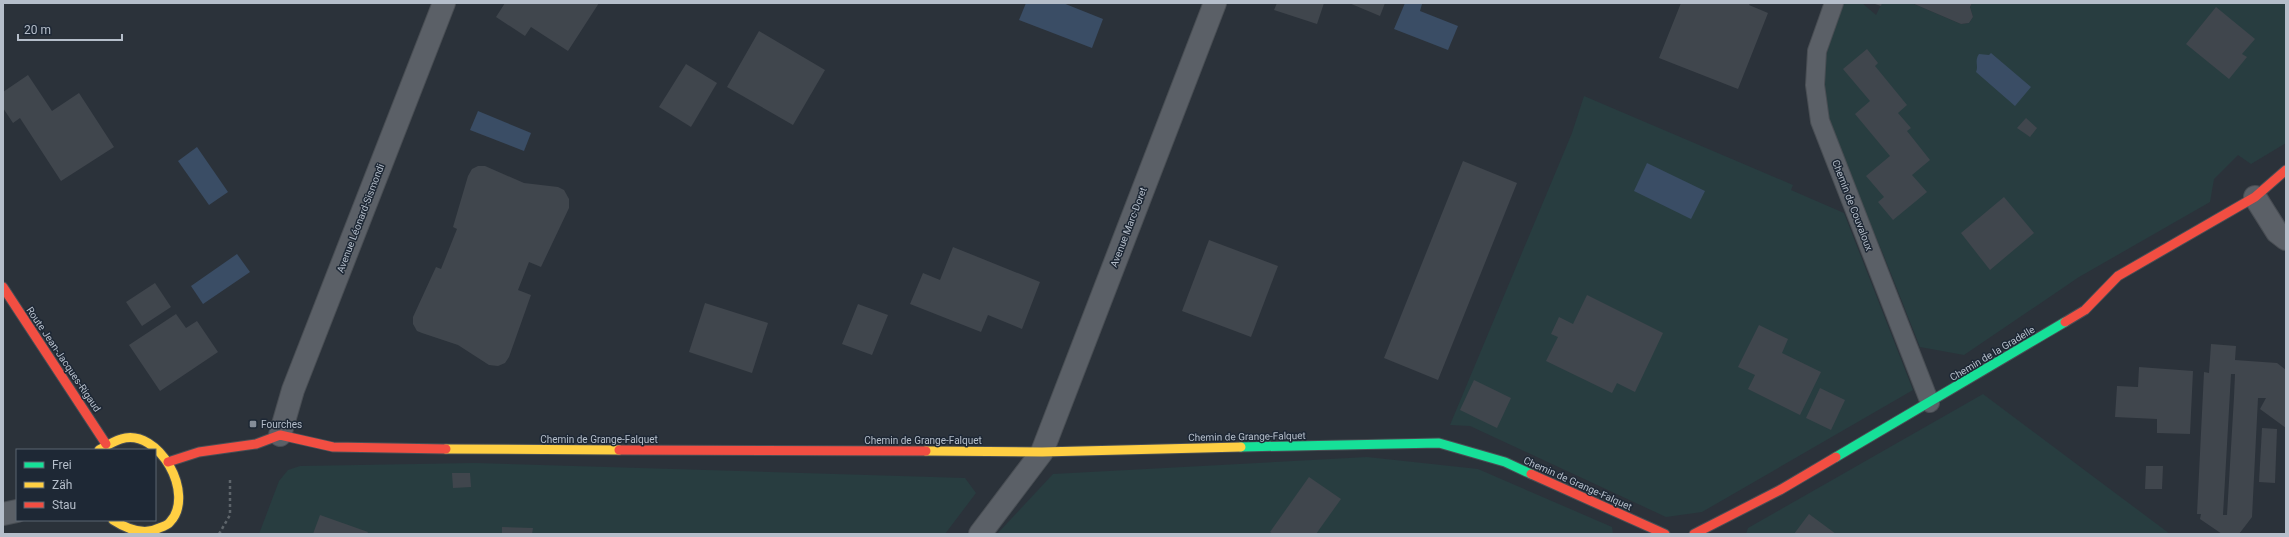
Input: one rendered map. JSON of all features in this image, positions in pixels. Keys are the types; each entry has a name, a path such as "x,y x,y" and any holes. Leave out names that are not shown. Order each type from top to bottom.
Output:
{"street":[{"name":"Avenue Léonard-Sismondi","path":"280,435 293,390 444,3"},
{"name":"Avenue Marc-Doret","path":"980,534 1042,452 1215,3"},
{"name":"Chemin de la Gradelle","path":"1694,534 1780,490 2085,310 2118,276 2255,197 2286,170"},
{"path":"2255,197 2276,232 2286,239"},
{"name":"Route Jean-Jacques-Rigaud","path":"3,287 106,444"},
{"name":"Chemin de Grange-Falquet","path":"280,435 333,447 360,449 1042,452 1439,443 1505,462 1665,534"},
{"path":"168,462 199,452 229,450 256,444 280,435"},
{"path":"100,449 106,444 122,438 138,438 150,443 156,449"},
{"path":"115,521 127,528 138,531 156,530 165,526 173,518 180,497 174,472 168,462 156,449"},
{"path":"3,514 16,511"},
{"path":"165,526 171,534"}],"lane":[{"name":"Chemin de Couvaloux","path":"1834,3 1818,51 1815,85 1820,121 1930,402"}],"path":[{"path":"219,534 230,515 230,474"}],"green space":[{"path":"1844,3 1862,3 1876,15 1882,3 1912,3 1961,24 1969,23 1973,17 1970,7 1972,3 2285,3 2286,143 2251,164 2238,155 2214,179 2210,202 2079,277 1964,355 1920,347 1881,249 1841,157 1827,115 1823,95 1823,69"},
{"path":"1584,96 1793,185 1791,190 1844,213 1913,390 1702,512 1666,517 1470,426 1450,425 1572,133"},
{"path":"1983,394 2170,534 1746,534 1748,528"},
{"path":"1367,457 1478,469 1612,527 1613,534 997,534 1053,474"},
{"path":"475,463 965,478 976,493 945,534 259,534 279,481 288,470 300,466"}],"water":[{"path":"1026,3 1063,3 1103,19 1092,48 1019,20"},
{"path":"1405,3 1422,4 1420,11 1458,26 1448,50 1394,29"},
{"path":"1991,53 2031,87 2015,106 1976,72 1979,54 1989,55"},
{"path":"478,111 531,133 524,151 470,130"},
{"path":"197,147 228,192 209,205 178,161"},
{"path":"1647,163 1705,191 1691,219 1634,191"},
{"path":"237,254 250,272 203,304 191,286"}],"building":[{"path":"505,3 599,3 568,51 531,27 525,36 496,17"},
{"path":"1277,3 1324,3 1317,24 1274,10"},
{"path":"1349,3 1385,3 1380,16"},
{"path":"1681,3 1750,3 1749,5 1768,13 1738,89 1659,58"},
{"path":"1872,3 1882,3 1881,6"},
{"path":"1912,3 1972,3 1970,7 1973,17 1969,23 1961,24"},
{"path":"2216,7 2255,39 2242,54 2247,57 2229,79 2186,44"},
{"path":"759,31 825,70 793,125 727,87"},
{"path":"1867,49 1878,63 1875,66 1907,105 1898,113 1911,128 1907,131 1930,160 1912,175 1927,192 1893,220 1878,202 1884,197 1866,176 1890,156 1855,114 1870,101 1843,69"},
{"path":"686,64 717,83 691,127 659,107"},
{"path":"28,75 52,111 79,93 114,147 61,181 20,118 13,123 3,108 3,92"},
{"path":"2026,118 2037,128 2030,137 2017,128"},
{"path":"1463,161 1517,183 1438,380 1384,358"},
{"path":"478,166 485,166 524,183 558,187 564,190 569,199 569,208 541,267 529,262 518,290 531,295 509,357 505,363 498,366 489,365 458,345 417,331 413,324 413,317 436,267 441,269 457,229 453,227 468,176 472,169"},
{"path":"2004,197 2034,233 1990,270 1961,233"},
{"path":"1209,240 1278,266 1251,337 1182,311"},
{"path":"953,247 1040,282 1022,329 988,315 981,332 910,304 923,273 940,280"},
{"path":"155,283 171,307 142,326 126,302"},
{"path":"1587,295 1663,333 1635,392 1617,383 1612,393 1546,361 1558,337 1551,334 1559,317 1573,324"},
{"path":"705,303 768,323 752,373 689,352"},
{"path":"858,304 888,315 872,355 842,344"},
{"path":"176,314 186,328 197,321 218,352 160,391 129,345"},
{"path":"1759,325 1788,339 1782,353 1821,372 1800,415 1748,389 1755,375 1738,367"},
{"path":"2211,344 2236,346 2235,360 2277,363 2286,370 2286,428 2260,409 2266,398 2258,398 2252,517 2239,534 2222,534 2200,519 2201,514 2197,514 2204,372 2209,373","holes":["2231,374 2235,374 2227,515 2223,515"]},
{"path":"2139,367 2193,371 2190,434 2157,433 2157,419 2115,417 2117,386 2138,387"},
{"path":"1474,380 1511,398 1497,428 1460,410"},
{"path":"1820,388 1845,400 1831,430 1806,418"},
{"path":"2262,428 2277,429 2275,483 2259,482"},
{"path":"2146,466 2163,466 2162,489 2145,489"},
{"path":"452,473 470,473 471,487 453,488"},
{"path":"1309,477 1341,499 1316,534 1273,534 1270,532"},
{"path":"1809,514 1836,534 1794,534"},
{"path":"320,515 368,532 367,534 313,534"},
{"path":"502,527 533,528 532,534 502,534"}],"traffic: fast":[{"path":"1836,457 2065,322"},
{"path":"1241,447 1439,443 1505,462 1531,474"}],"traffic: slow":[{"path":"101,449 121,439 135,438 148,443 155,449"},
{"path":"926,451 1042,452 1241,447"},
{"path":"446,449 619,450"},
{"path":"115,521 130,529 142,531 153,530 168,524 177,510 179,496 176,481 170,466 156,450"}],"traffic: jam":[{"path":"2065,322 2085,310 2118,276 2255,197 2286,170"},
{"path":"3,287 106,444"},
{"path":"168,462 199,452 256,444 280,435 333,447 446,449"},
{"path":"619,450 926,451"},
{"path":"1694,534 1780,490 1836,457"},
{"path":"1531,474 1665,534"}],"place":[{"name":"Fourches","path":"253,424"}]}
